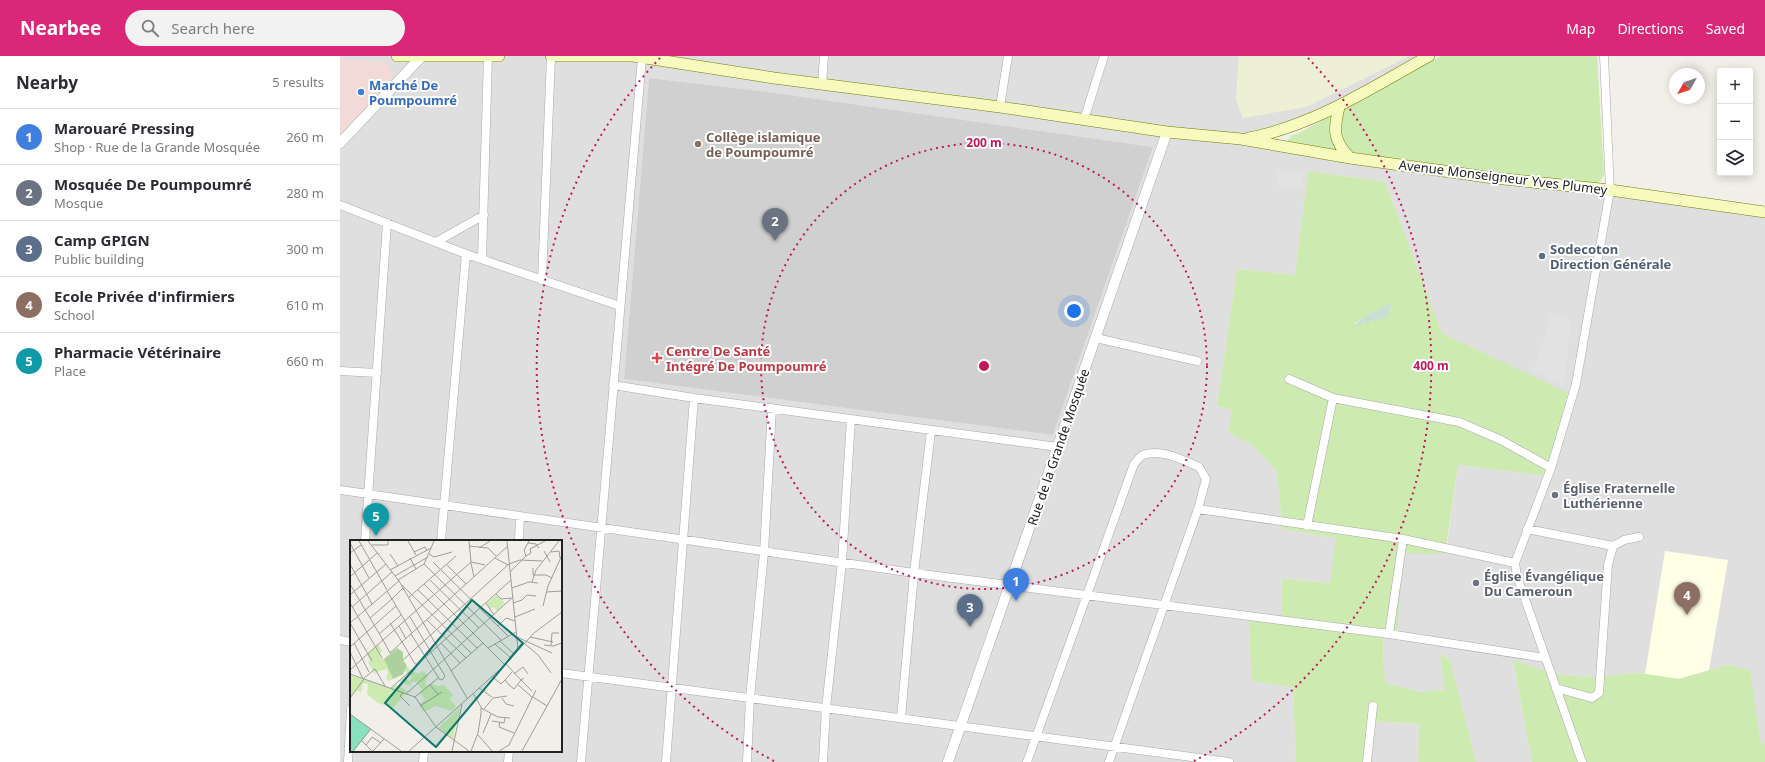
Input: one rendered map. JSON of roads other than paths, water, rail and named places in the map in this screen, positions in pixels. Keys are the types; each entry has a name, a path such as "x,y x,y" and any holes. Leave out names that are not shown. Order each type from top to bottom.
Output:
{"main road":[{"path":"397,56 500,56"},
{"path":"551,56 636,57 774,78 1000,107 1167,132 1241,139 1264,135 1308,121 1339,107 1429,56"},
{"path":"1339,107 1335,134 1342,150 1350,158"},
{"name":"Avenue Monseigneur Yves Plumey","path":"1241,139 1350,158 1494,178 1610,190 1765,212"}],"street":[{"path":"340,143 421,56"},
{"path":"482,259 488,56"},
{"path":"542,280 551,56"},
{"path":"822,84 824,56"},
{"path":"1000,107 1008,56"},
{"path":"1084,120 1104,56"},
{"path":"1582,762 1517,576 1515,563 1551,468 1576,384 1610,190 1604,56"},
{"path":"581,762 620,306 636,57"},
{"name":"Rue de la Grande Mosquée","path":"948,762 1167,132"},
{"path":"340,205 466,254 620,306"},
{"path":"436,242 484,215"},
{"path":"365,540 387,223"},
{"path":"441,540 466,254"},
{"path":"1096,338 1197,361"},
{"path":"340,371 377,373"},
{"path":"1289,379 1333,398 1458,422 1501,440 1551,468"},
{"path":"613,385 694,398 1058,447"},
{"path":"666,762 694,398"},
{"path":"1307,526 1333,398"},
{"path":"747,762 750,698 764,552 772,408"},
{"path":"822,762 826,708 842,562 852,420"},
{"path":"901,718 914,574 931,431"},
{"path":"1027,762 1088,596 1134,464 1142,455 1154,453 1176,456 1199,467 1206,480 1198,509 1109,762"},
{"path":"340,490 683,541 842,562 914,574 1390,634 1545,658"},
{"path":"1198,509 1403,539 1515,563"},
{"path":"519,540 520,516"},
{"path":"1527,529 1613,546 1624,540 1639,537"},
{"path":"1390,634 1403,539"},
{"path":"1556,688 1592,698 1599,693 1608,565 1613,546"},
{"path":"340,640 350,642"},
{"path":"562,673 1229,762"},
{"path":"1367,762 1373,706"},
{"path":"348,762 350,727"},
{"path":"423,762 424,752"},
{"path":"508,762 509,752"}],"place":[{"name":"Marché De Poumpoumré","path":"361,92"},
{"name":"Collège islamique de Poumpoumré","path":"698,144"},
{"name":"Mosquée De Poumpoumré","path":"775,241"},
{"name":"Sodecoton Direction Générale","path":"1542,256"},
{"name":"Centre De Santé Intégré De Poumpoumré","path":"657,358"},
{"name":"Église Fraternelle Luthérienne","path":"1555,495"},
{"name":"Pharmacie Vétérinaire","path":"376,536"},
{"name":"Église Évangélique Du Cameroun","path":"1476,583"},
{"name":"Marouaré Pressing","path":"1016,601"},
{"name":"Ecole Privée d'infirmiers","path":"1687,615"},
{"name":"Camp GPIGN","path":"970,627"}]}
